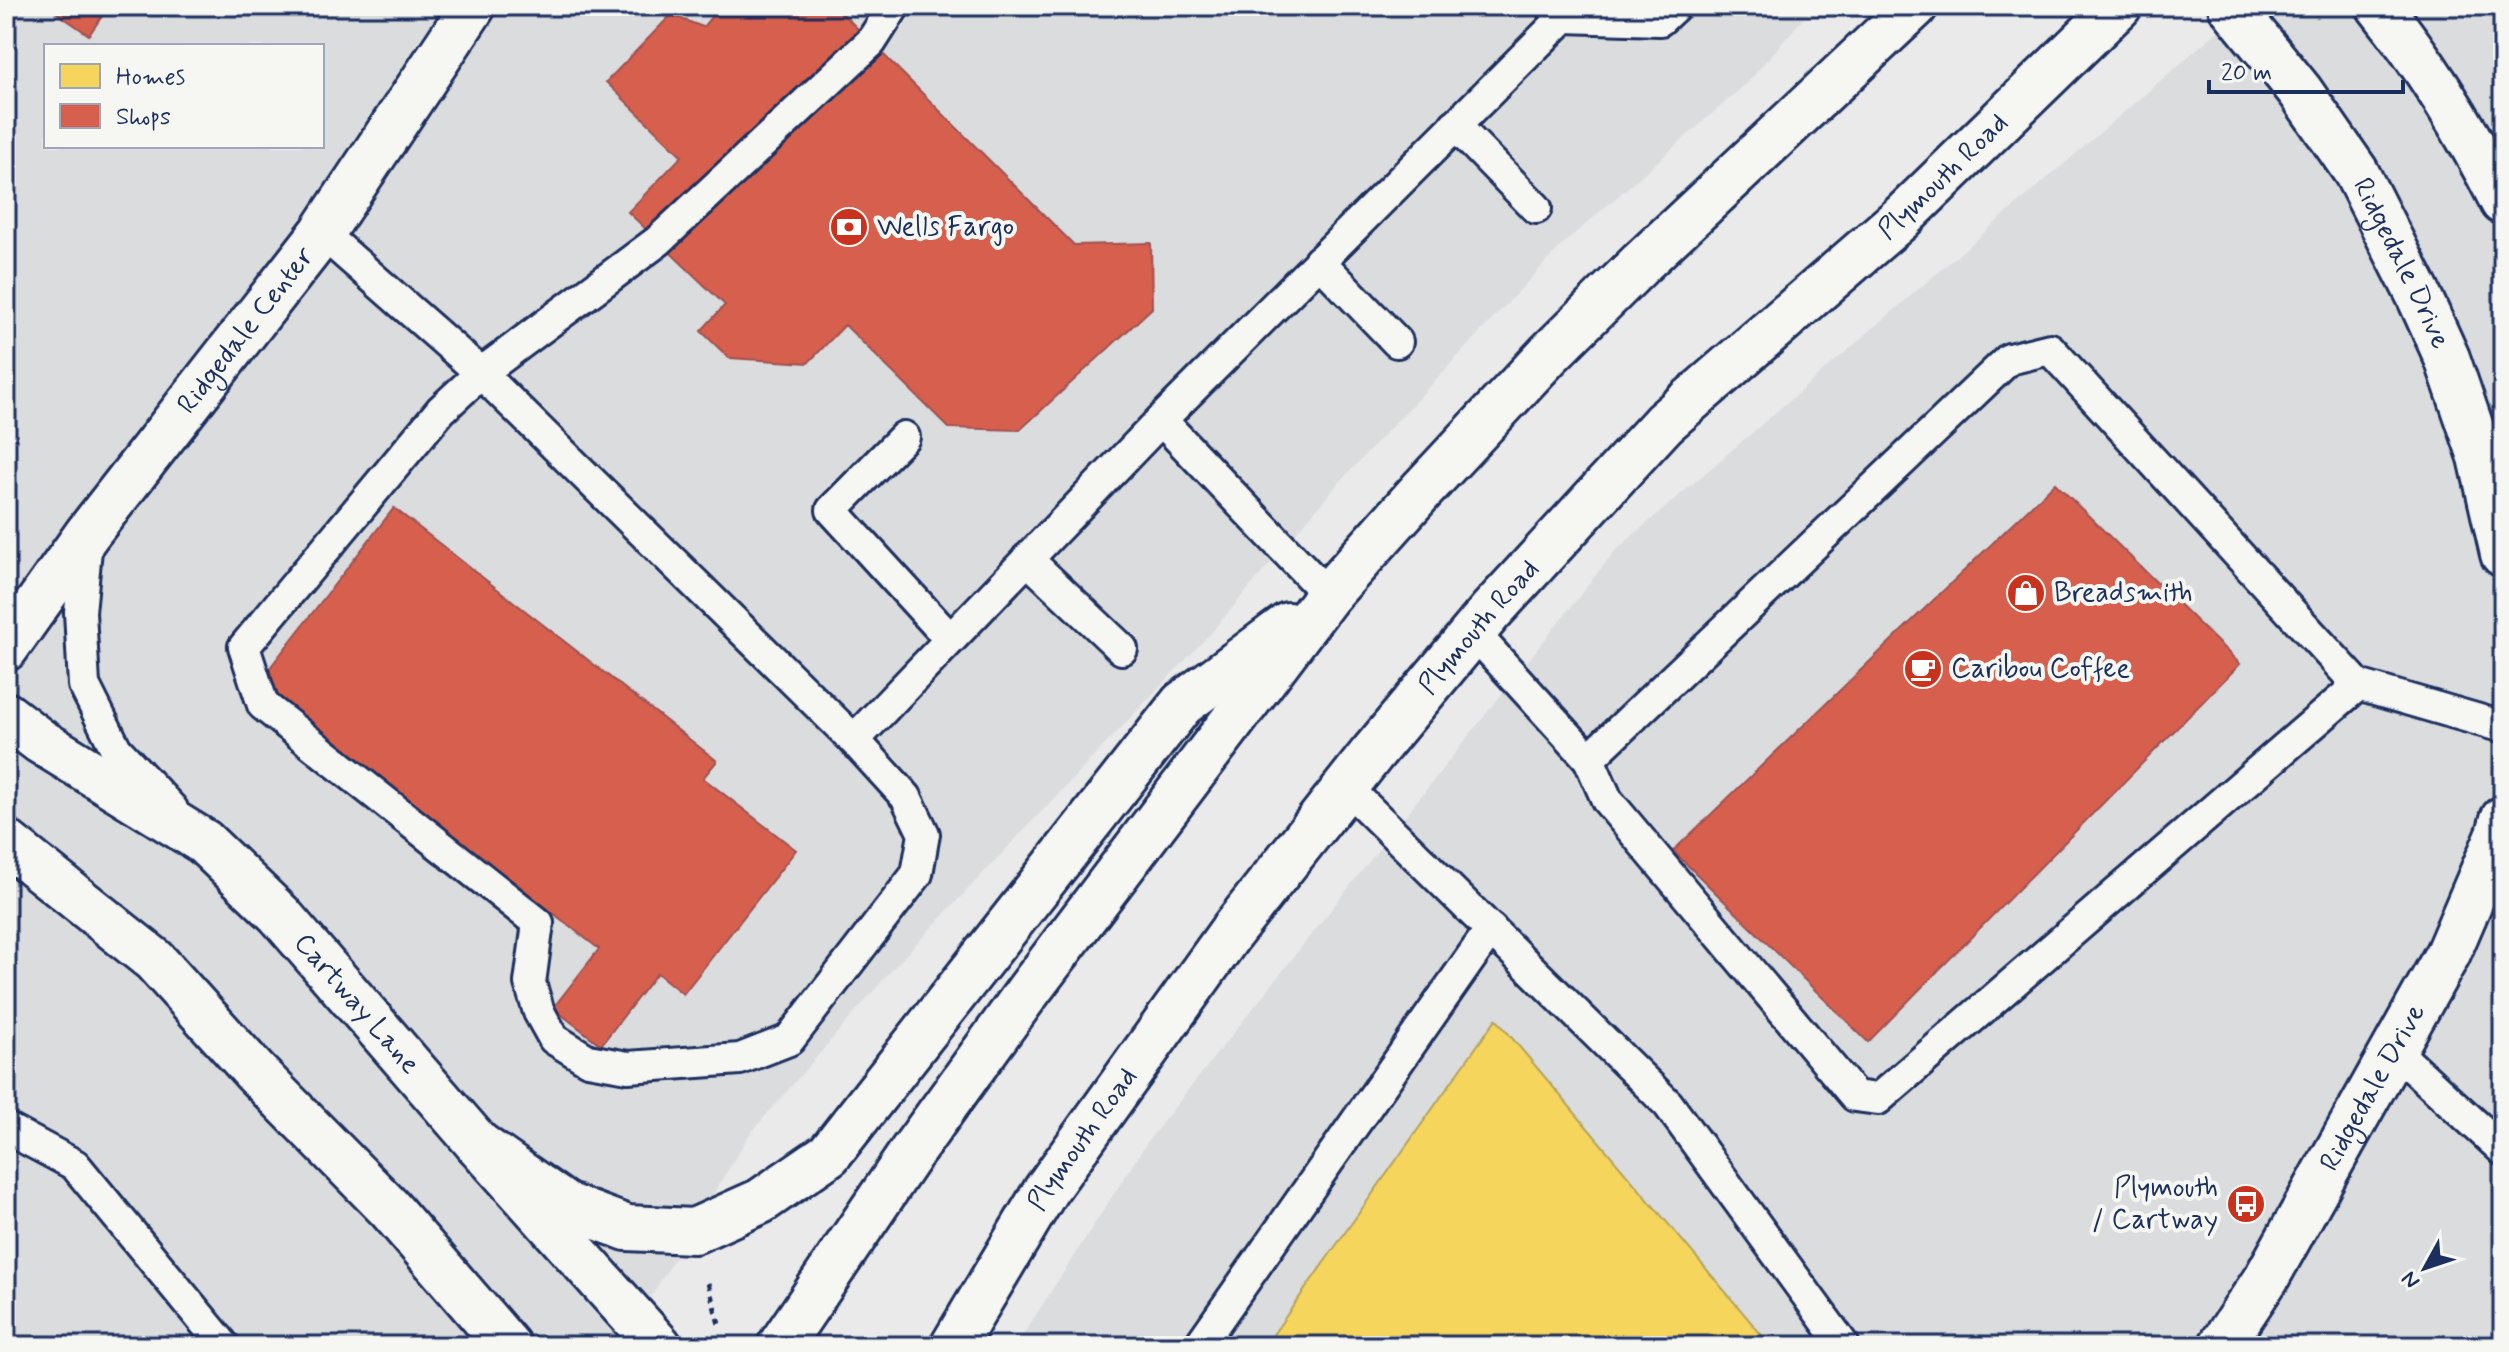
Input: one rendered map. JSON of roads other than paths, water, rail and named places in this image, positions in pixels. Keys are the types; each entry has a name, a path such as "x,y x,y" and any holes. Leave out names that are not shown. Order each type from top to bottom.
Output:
{"main road":[{"name":"Ridgedale Center","path":"6,648 87,534 322,233 473,6"},
{"path":"780,1346 911,1153 1029,990 1328,595 1549,354 1663,242 1915,6"},
{"name":"Plymouth Road","path":"953,1346 1046,1190 1231,932 1473,632 1664,423 1900,219 2119,6"},
{"name":"Ridgedale Drive","path":"2231,6 2300,91 2356,172 2418,294 2447,358 2481,457 2503,554"},
{"path":"2379,6 2408,42 2469,136 2503,202"},
{"path":"478,1144 565,1205 627,1228 694,1231 761,1201 829,1154 1182,704 1328,595"},
{"name":"Cartway Lane","path":"6,715 40,741 204,842 279,914 478,1144 659,1346"},
{"name":"Ridgedale Drive","path":"2221,1346 2267,1277 2448,953 2503,819"},
{"path":"6,842 154,960 255,1072 389,1208 508,1346"}],"lane":[{"path":"322,233 481,373 854,740 906,797 924,834 917,874 789,1040 740,1059 628,1067 588,1060 554,1039 539,1012 530,983 538,923 263,705 244,647 441,410 481,373 658,241 871,42 894,6"},
{"path":"854,740 1161,420 1455,125 1558,12 1660,20 1675,6"},
{"path":"1455,125 1536,208"},
{"path":"1319,261 1397,342"},
{"path":"1589,759 2009,359 2050,349 2358,685 2503,727"},
{"path":"1161,420 1328,595"},
{"path":"904,437 832,510 950,639"},
{"path":"87,534 80,612 84,685 116,749 204,842"},
{"path":"1027,559 1122,649"},
{"path":"1473,632 1589,759 1607,800 1855,1096 1878,1099 2358,685"},
{"path":"1346,787 1668,1104 1844,1346"},
{"path":"1199,1346 1491,929"},
{"path":"2394,1050 2503,1150"},
{"path":"6,1128 75,1165 224,1346"}],"place":[{"name":"Wells Fargo","path":"849,227"},
{"name":"Breadsmith","path":"2026,593"},
{"name":"Caribou Coffee","path":"1923,669"},
{"name":"Plymouth / Cartway","path":"2246,1204"}]}
